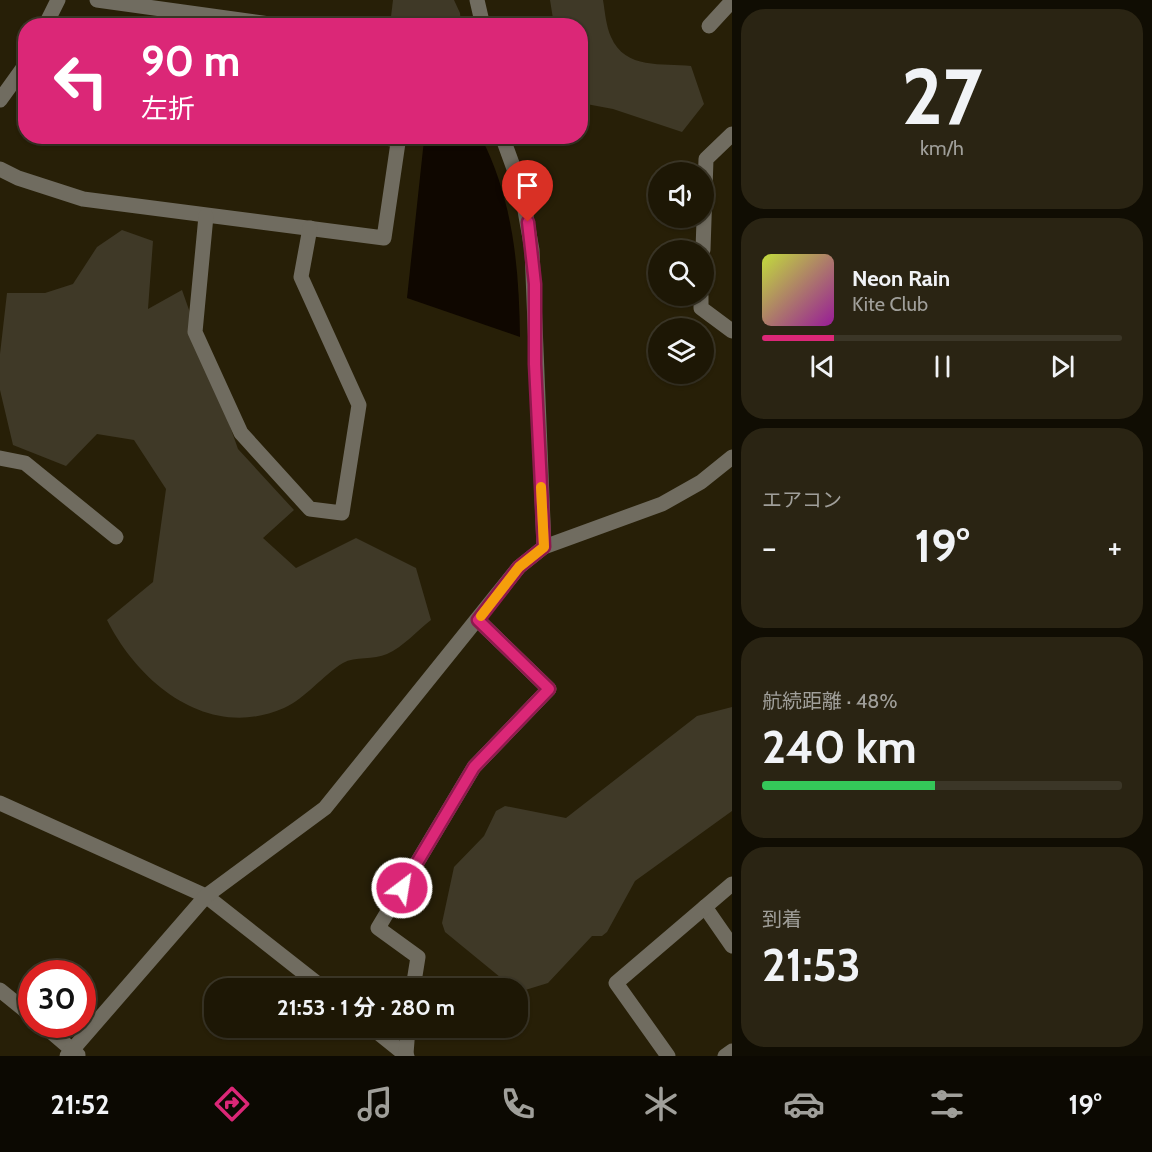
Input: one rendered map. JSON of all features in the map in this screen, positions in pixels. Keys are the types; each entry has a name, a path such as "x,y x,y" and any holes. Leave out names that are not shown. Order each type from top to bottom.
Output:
{"street":[{"path":"49,18 58,0"},
{"path":"97,0 226,18"},
{"path":"477,0 481,18"},
{"path":"709,26 732,1"},
{"path":"0,100 18,77"},
{"path":"703,240 706,159 732,134"},
{"path":"0,169 18,178 83,199 384,237 398,144"},
{"path":"505,144 521,188 532,250 544,547"},
{"path":"206,216 195,332 240,433 310,509 342,513 359,405 301,278 310,228"},
{"path":"701,306 701,309 732,330"},
{"path":"56,1038 72,1054 206,896 325,808 519,567 544,547 662,504 701,482 732,457"},
{"path":"0,458 25,463 117,537"},
{"path":"415,978 418,957 378,928 474,767 549,689 478,620"},
{"path":"0,803 206,896 309,978"},
{"path":"668,1056 616,983 732,884"},
{"path":"705,907 732,946"},
{"path":"0,990 18,1005"},
{"path":"385,1038 406,1055"},
{"path":"406,1055 407,1038"},
{"path":"725,1056 732,1051"}],"shaded area":[{"path":"393,0 454,0 460,18 391,18"},
{"path":"550,0 603,0 607,24 617,48 625,55 646,63 691,66 704,104 682,132 613,109 588,104 588,18 553,18"},
{"path":"424,144 484,144 500,185 512,234 516,259 520,337 407,298"},
{"path":"122,230 153,241 148,309 182,290 238,449 294,510 263,538 296,568 356,538 416,568 431,620 405,643 387,654 353,659 343,663 284,708 256,716 229,717 203,712 157,685 121,644 107,620 153,582 166,489 134,440 97,434 66,466 13,445 0,390 0,354 7,293 45,293 73,284 97,247"},
{"path":"732,707 732,811 635,881 607,932 602,936 592,936 548,983 528,989 528,978 501,978 445,932 442,923 454,867 484,836 496,811 505,806 566,818 697,716"}],"slow traffic":[{"path":"481,616 519,567 544,547 541,487"}],"route":[{"path":"402,888 474,767 549,689 478,620 519,567 544,547 535,364 535,284 528,222"}]}
